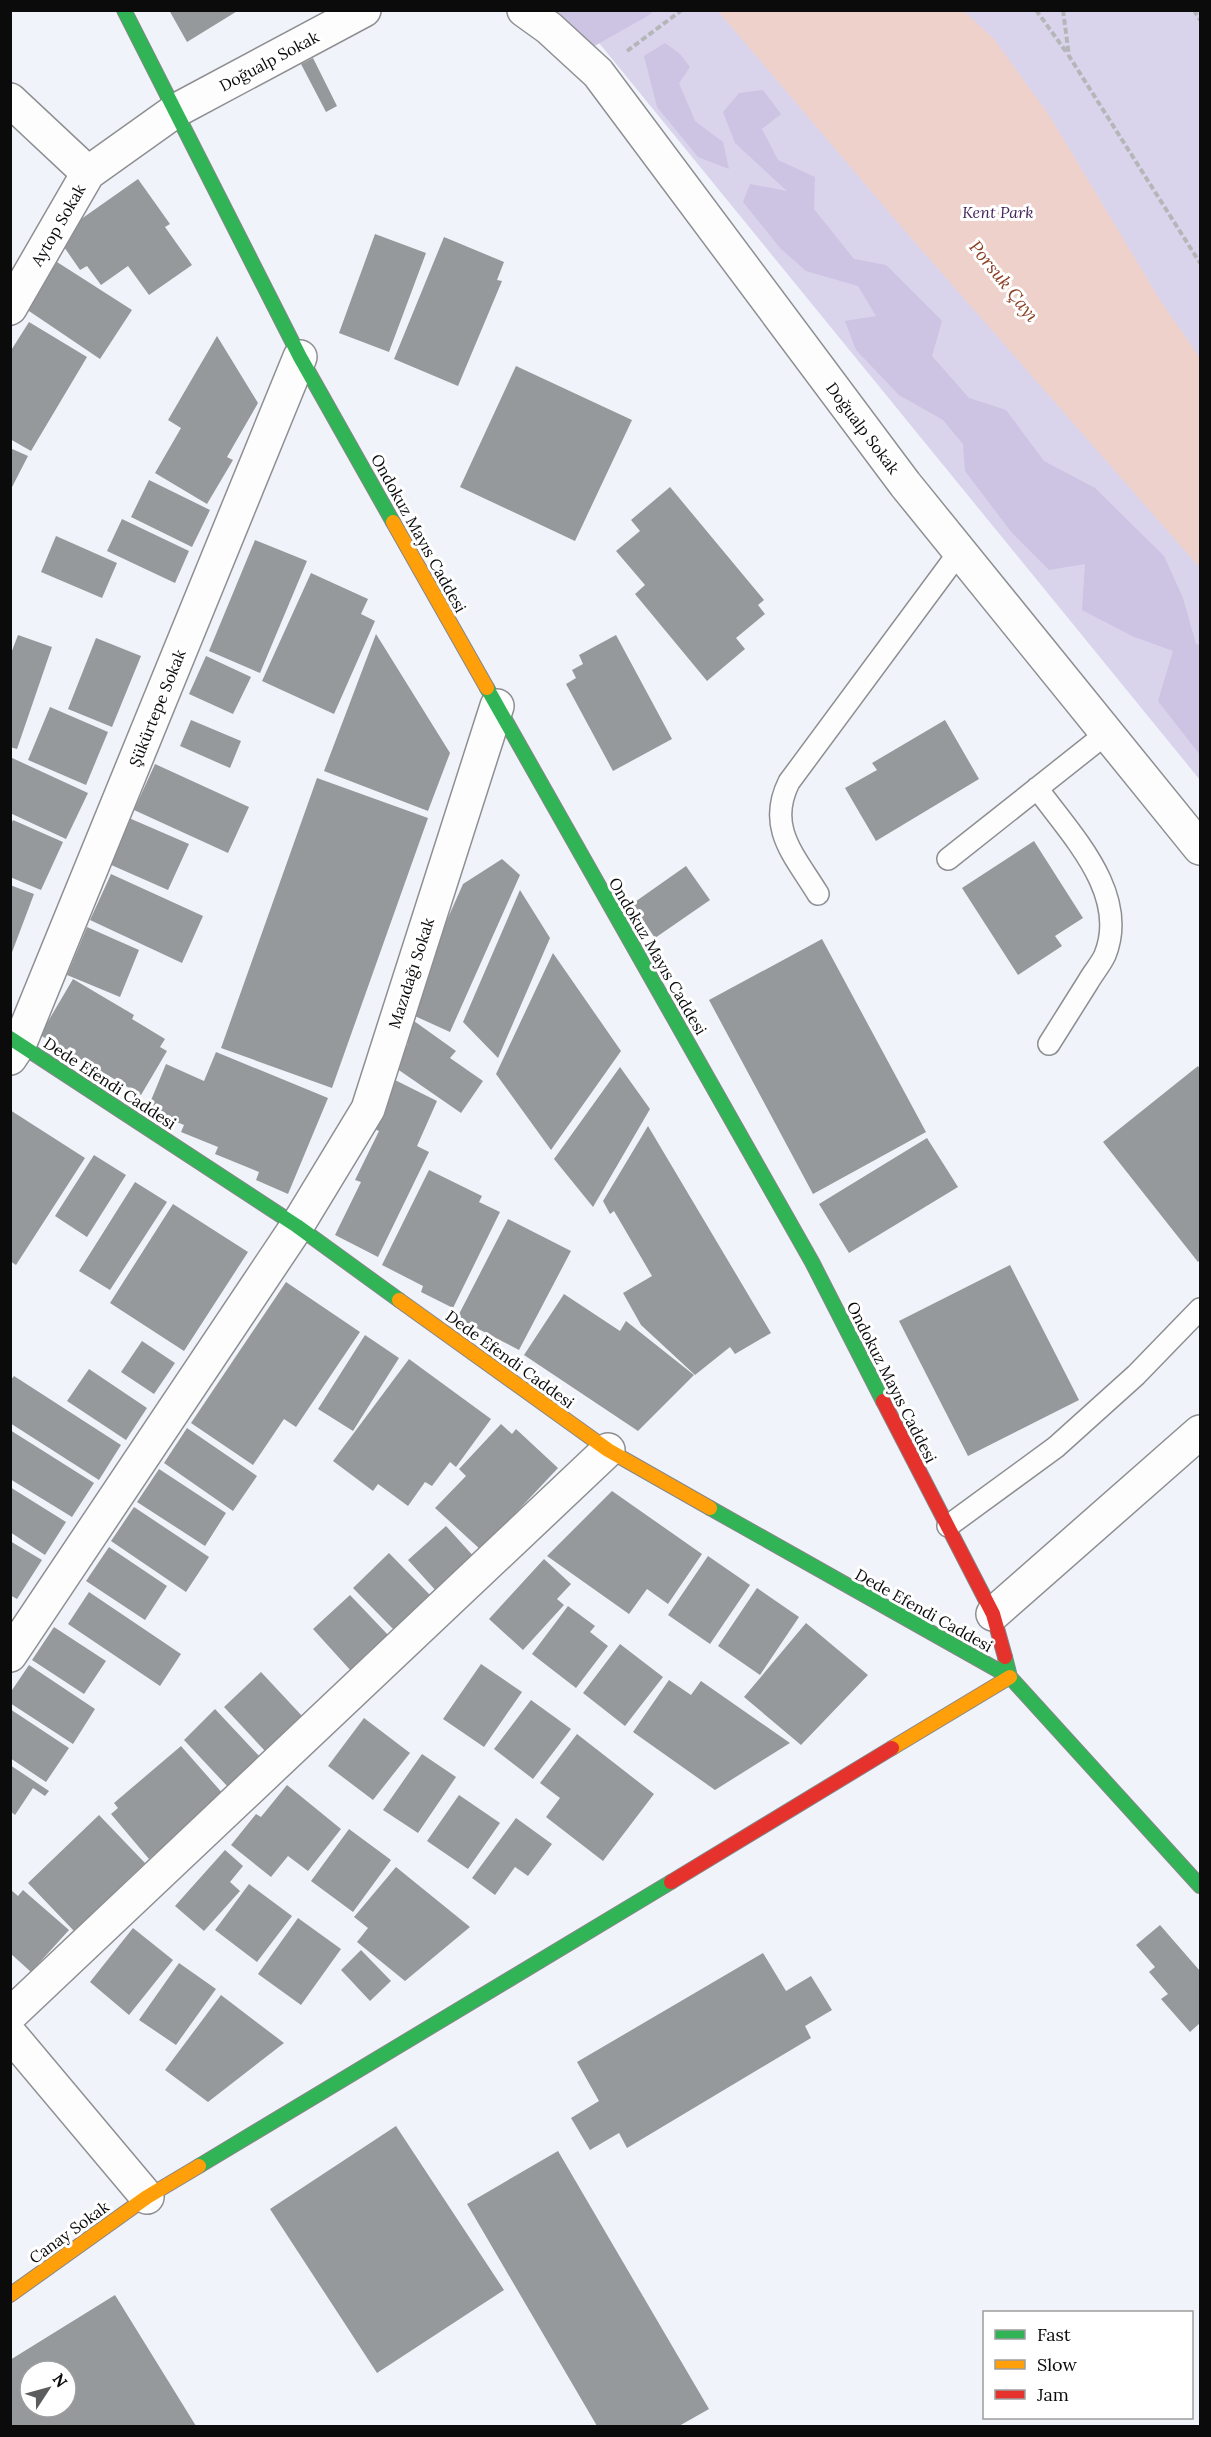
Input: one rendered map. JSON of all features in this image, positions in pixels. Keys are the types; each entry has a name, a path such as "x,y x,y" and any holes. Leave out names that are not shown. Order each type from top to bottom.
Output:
{"street":[{"name":"Ondokuz Mayıs Caddesi","path":"124,10 300,357 812,1262 993,1614 1010,1677 1200,1886"},
{"name":"Doğualp Sokak","path":"176,111 364,10"},
{"name":"Doğualp Sokak","path":"524,10 549,28 598,73 905,484 1200,848"},
{"path":"10,100 88,173"},
{"name":"Aytop Sokak","path":"10,308 88,173 176,111"},
{"name":"Şükürtepe Sokak","path":"14,1046 300,357"},
{"name":"Mazıdağı Sokak","path":"10,1655 297,1226 368,1109 497,706"},
{"name":"Dede Efendi Caddesi","path":"14,1046 297,1226 608,1450 1010,1677"},
{"path":"993,1614 1200,1432"},
{"path":"10,2015 608,1450"},
{"name":"Canay Sokak","path":"10,2295 147,2197 1010,1677"},
{"path":"10,2034 147,2197"}],"lane":[{"path":"818,894 781,830 779,813 782,796 789,782 960,551"},
{"path":"948,859 1107,733"},
{"path":"1037,788 1091,863 1103,884 1109,907 1110,931 1105,954 1049,1044"},
{"path":"948,1526 1056,1447 1136,1375 1200,1309"}],"path":[{"path":"649,34 682,10"},
{"path":"1036,10 1069,56 1200,263"},
{"path":"1063,10 1069,56"},
{"path":"1194,10 1200,20"}],"green space":[{"name":"Kent Park","path":"573,11 1200,11 1200,780"}],"shaded area":[{"path":"554,11 652,11 651,14 591,48"},
{"path":"665,43 680,54 690,67 679,83 695,121 723,142 729,169 698,157 657,107 644,56"},
{"path":"763,90 781,114 762,129 778,160 815,177 814,209 854,259 886,265 942,321 932,356 969,398 1006,410 1044,461 1095,488 1164,556 1183,598 1196,644 1200,645 1200,755 1158,701 1173,651 1132,636 1082,610 1085,564 1049,570 1012,533 965,471 963,444 943,420 899,395 856,350 845,321 876,316 858,286 806,271 780,248 743,202 750,184 787,191 735,143 723,112 739,93"}],"water":[{"name":"Porsuk Çayı","path":"718,11 964,11 994,39 1049,115 1160,300 1200,358 1200,568 905,231"}],"building":[{"path":"169,10 239,10 187,42"},
{"path":"313,58 337,106 326,112 301,64"},
{"path":"138,179 170,224 165,227 192,265 149,295 128,266 101,285 87,266 80,270 62,244 72,237 67,229"},
{"path":"375,234 426,253 389,352 339,333"},
{"path":"444,237 504,262 497,280 502,281 458,386 394,359"},
{"path":"57,262 132,310 100,359 26,309"},
{"path":"29,322 87,357 31,451 10,439 10,352"},
{"path":"217,336 258,403 227,457 233,460 207,504 155,473 181,428 168,420"},
{"path":"516,366 632,420 575,541 460,487"},
{"path":"10,448 28,456 10,491"},
{"path":"149,480 210,510 192,547 131,517"},
{"path":"670,487 764,600 758,605 765,614 736,638 745,649 707,681 635,594 645,585 616,551 640,531 631,520"},
{"path":"122,519 189,551 175,583 107,551"},
{"path":"56,536 117,563 102,598 41,572"},
{"path":"255,540 307,561 260,673 209,651"},
{"path":"311,573 368,599 361,614 375,621 334,714 262,681"},
{"path":"376,634 450,753 428,811 324,771"},
{"path":"18,635 52,647 17,749 10,747 10,656"},
{"path":"616,635 672,739 613,771 566,684 576,678 572,670 583,664 579,655"},
{"path":"96,638 141,656 112,727 68,709"},
{"path":"206,656 251,677 233,714 189,694"},
{"path":"50,707 108,732 86,785 28,760"},
{"path":"191,720 241,741 230,768 180,746"},
{"path":"945,720 979,779 876,841 845,788 877,770 872,763"},
{"path":"10,757 88,793 66,839 10,813"},
{"path":"155,764 249,807 228,853 134,810"},
{"path":"317,778 428,818 332,1088 221,1048"},
{"path":"129,818 189,844 168,890 109,864"},
{"path":"13,820 63,842 41,890 10,877 10,826"},
{"path":"1034,841 1083,918 1055,936 1062,946 1018,975 962,888"},
{"path":"502,859 520,875 450,1032 406,1012 463,884"},
{"path":"686,866 710,900 655,938 632,904"},
{"path":"111,874 203,916 182,963 90,920"},
{"path":"10,885 34,894 11,955 10,955"},
{"path":"520,890 550,938 498,1058 463,1022"},
{"path":"87,927 139,950 120,997 67,975"},
{"path":"822,939 926,1132 813,1194 709,1000"},
{"path":"553,953 621,1051 551,1150 496,1074"},
{"path":"73,979 134,1015 132,1019 165,1039 160,1047 167,1051 141,1095 40,1035"},
{"path":"414,1021 456,1051 450,1058 483,1081 461,1113 393,1066 408,1044 401,1039"},
{"path":"216,1052 328,1098 288,1194 256,1180 259,1172 215,1154 218,1147 181,1132 184,1125 147,1110 166,1064 204,1081"},
{"path":"1198,1066 1200,1069 1200,1260 1198,1262 1103,1142"},
{"path":"620,1067 650,1109 593,1207 554,1159"},
{"path":"395,1080 437,1101 417,1146 429,1152 378,1257 335,1235 361,1182 355,1180 379,1131 372,1128"},
{"path":"10,1110 85,1158 16,1265 10,1261"},
{"path":"648,1126 771,1333 735,1354 730,1347 695,1375 641,1325 623,1293 652,1276 614,1211 610,1214 603,1201"},
{"path":"927,1138 958,1187 849,1253 819,1204"},
{"path":"94,1155 126,1175 87,1237 55,1216"},
{"path":"429,1170 482,1196 479,1202 500,1212 453,1308 421,1292 423,1286 382,1265"},
{"path":"135,1182 167,1202 110,1290 79,1271"},
{"path":"173,1204 248,1252 184,1351 110,1303"},
{"path":"508,1219 571,1251 519,1350 457,1318"},
{"path":"1010,1265 1079,1400 968,1456 899,1321"},
{"path":"286,1282 360,1332 296,1427 284,1419 253,1465 191,1423"},
{"path":"564,1294 620,1331 626,1321 694,1375 638,1431 524,1355"},
{"path":"365,1335 399,1358 353,1431 318,1409"},
{"path":"142,1341 175,1363 154,1394 121,1372"},
{"path":"409,1359 491,1419 456,1467 450,1462 432,1486 425,1482 408,1506 378,1484 373,1491 333,1461"},
{"path":"89,1369 147,1408 126,1440 67,1401"},
{"path":"14,1376 121,1445 99,1480 10,1423 10,1381"},
{"path":"501,1424 512,1434 516,1429 558,1468 481,1550 435,1508 466,1476 459,1469"},
{"path":"187,1428 257,1476 233,1511 164,1463"},
{"path":"10,1430 94,1483 72,1517 10,1479"},
{"path":"159,1469 226,1513 205,1546 137,1502"},
{"path":"10,1487 66,1522 45,1555 10,1532"},
{"path":"612,1491 702,1554 668,1604 647,1589 629,1614 547,1556"},
{"path":"134,1507 209,1557 186,1592 111,1541"},
{"path":"446,1526 476,1559 438,1593 408,1560"},
{"path":"10,1541 42,1560 17,1599 10,1595"},
{"path":"109,1547 167,1586 145,1620 86,1581"},
{"path":"389,1553 431,1596 395,1631 353,1588"},
{"path":"708,1556 750,1585 710,1644 668,1615"},
{"path":"544,1559 571,1584 557,1599 564,1605 523,1650 489,1619"},
{"path":"757,1588 799,1617 760,1675 718,1646"},
{"path":"89,1592 181,1654 160,1686 68,1624"},
{"path":"350,1595 390,1637 352,1672 313,1629"},
{"path":"568,1606 595,1626 590,1632 608,1646 576,1688 532,1654"},
{"path":"806,1623 868,1675 801,1745 744,1697"},
{"path":"54,1627 106,1661 84,1694 32,1660"},
{"path":"620,1644 663,1677 625,1726 583,1693"},
{"path":"481,1664 522,1692 484,1747 443,1719"},
{"path":"29,1665 95,1709 73,1744 10,1703 10,1693"},
{"path":"261,1672 303,1717 265,1751 224,1707"},
{"path":"669,1680 691,1695 701,1681 790,1743 715,1790 633,1732"},
{"path":"531,1700 571,1729 533,1779 494,1749"},
{"path":"10,1709 69,1748 46,1782 10,1758"},
{"path":"215,1709 260,1757 228,1787 184,1740"},
{"path":"364,1718 410,1753 373,1800 328,1766"},
{"path":"577,1734 654,1794 603,1861 546,1817 560,1798 540,1783"},
{"path":"181,1746 224,1795 149,1859 111,1814 118,1808 114,1803"},
{"path":"422,1754 456,1777 418,1833 383,1810"},
{"path":"10,1765 49,1791 45,1796 33,1788 15,1815 10,1811"},
{"path":"287,1785 341,1829 308,1871 288,1856 271,1877 231,1845 256,1814 261,1817"},
{"path":"459,1795 500,1823 468,1869 427,1841"},
{"path":"99,1815 145,1863 74,1931 28,1883"},
{"path":"516,1818 552,1844 528,1876 515,1867 495,1895 472,1878"},
{"path":"349,1829 391,1860 353,1912 311,1881"},
{"path":"225,1850 243,1866 230,1882 240,1891 204,1931 175,1906"},
{"path":"396,1867 470,1927 405,1981 357,1942 368,1928 354,1917"},
{"path":"249,1884 292,1916 257,1962 215,1930"},
{"path":"10,1889 18,1896 23,1890 69,1930 31,1972 10,1953"},
{"path":"298,1918 341,1949 301,2005 258,1974"},
{"path":"1160,1925 1200,1971 1200,2023 1190,2032 1161,1999 1168,1994 1149,1972 1155,1967 1136,1945"},
{"path":"133,1928 173,1960 129,2015 90,1982"},
{"path":"361,1950 391,1981 370,2001 341,1970"},
{"path":"763,1953 786,1991 811,1976 832,2010 805,2026 811,2038 627,2148 619,2133 590,2150 571,2118 599,2101 577,2062"},
{"path":"179,1963 216,1989 176,2045 139,2020"},
{"path":"221,1995 284,2043 208,2102 165,2070"},
{"path":"396,2126 504,2290 377,2373 270,2209"},
{"path":"558,2151 709,2409 679,2426 597,2426 467,2204"},
{"path":"115,2295 196,2426 13,2426 10,2423 10,2360"}],"traffic: fast":[{"path":"124,10 300,357 393,522"},
{"path":"487,688 812,1262 883,1401"},
{"path":"10,1038 297,1226 399,1300"},
{"path":"710,1508 1010,1677"},
{"path":"1005,1657 1010,1677 1200,1886"},
{"path":"199,2166 671,1882"}],"traffic: slow":[{"path":"393,522 487,688"},
{"path":"399,1300 608,1450 710,1508"},
{"path":"892,1748 1010,1677"},
{"path":"10,2295 147,2197 199,2166"}],"traffic: jam":[{"path":"883,1401 993,1614 1005,1657"},
{"path":"671,1882 892,1748"}]}
